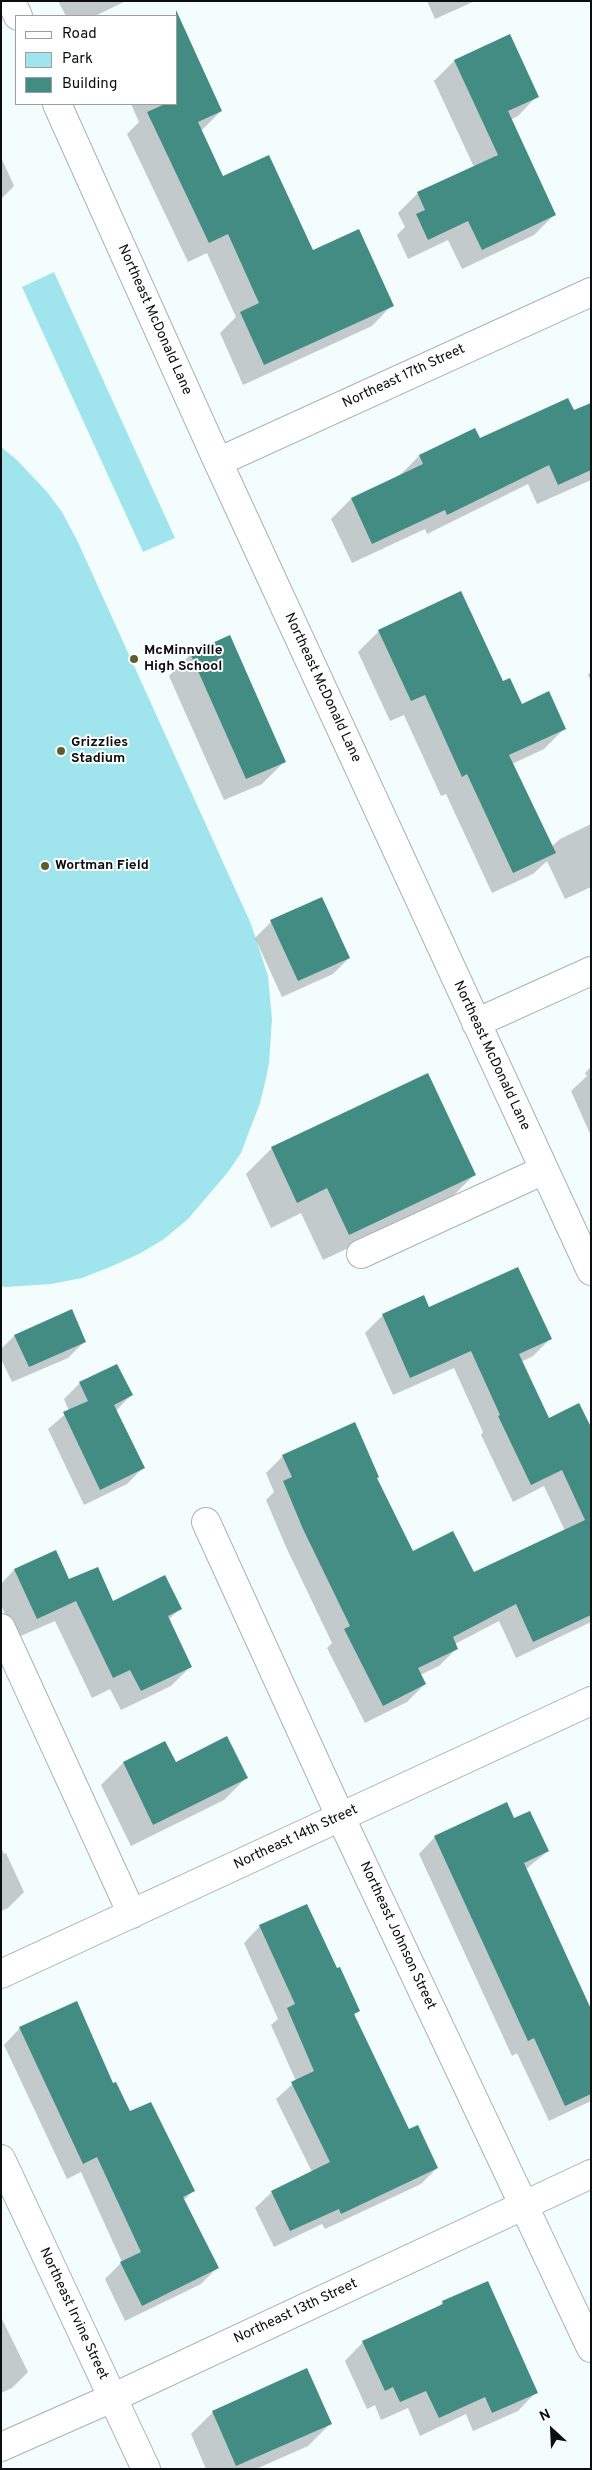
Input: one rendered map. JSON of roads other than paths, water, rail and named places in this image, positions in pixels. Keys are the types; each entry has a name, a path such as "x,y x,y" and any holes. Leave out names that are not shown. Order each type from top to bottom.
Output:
{"street":[{"path":"11,1 18,15"},
{"name":"Northeast McDonald Lane","path":"57,105 218,462 591,1272"},
{"name":"Northeast 17th Street","path":"218,462 591,292"},
{"path":"476,1023 591,971"},
{"path":"361,1254 544,1170"},
{"name":"Northeast Johnson Street","path":"206,1522 341,1818 591,2348"},
{"path":"1,1628 132,1914"},
{"name":"Northeast 14th Street","path":"1,1974 591,1702"},
{"name":"Northeast Irvine Street","path":"1,2159 146,2469"},
{"name":"Northeast 13th Street","path":"1,2447 112,2398 591,2174"}],"place":[{"name":"McMinnville High School","path":"134,659"},
{"name":"Grizzlies Stadium","path":"61,751"},
{"name":"Wortman Field","path":"45,866"}]}
